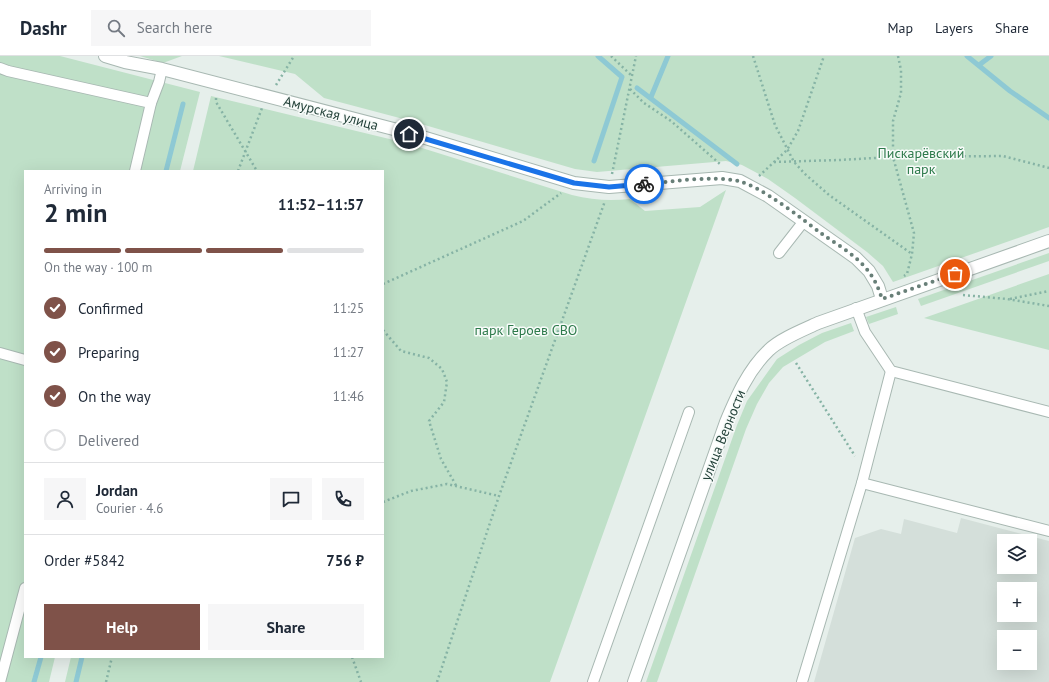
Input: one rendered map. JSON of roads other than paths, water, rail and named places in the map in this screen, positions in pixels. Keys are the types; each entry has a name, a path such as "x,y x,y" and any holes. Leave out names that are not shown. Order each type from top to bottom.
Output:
{"street":[{"name":"Амурская улица","path":"104,56 125,62 162,69 409,134 574,183 609,187 722,178 744,183 768,196 804,221"},
{"path":"804,221 856,258 869,271 878,286 882,299"},
{"name":"улица Верности","path":"634,682 737,394 752,370 770,349 794,334 856,308 1049,241"}],"lane":[{"path":"0,68 151,103"},
{"path":"135,170 151,103 162,69"},
{"path":"780,253 804,221"},
{"path":"856,308 865,332 891,371 1049,412"},
{"path":"0,353 24,360"},
{"path":"802,682 862,483 891,371"},
{"path":"594,682 689,412"},
{"path":"862,483 1049,531"},
{"path":"0,682 24,592"}],"waterway":[{"path":"594,161 622,77 598,56"},
{"path":"651,97 668,56"},
{"path":"967,56 1010,91 1049,118"},
{"path":"979,65 991,56"},
{"path":"637,88 737,164"},
{"path":"166,170 183,104"},
{"path":"34,682 41,658"},
{"path":"76,682 82,658"}],"park label":[{"name":"Пискарёвский парк","path":"921,162"},
{"name":"парк Героев СВО","path":"526,330"}]}
